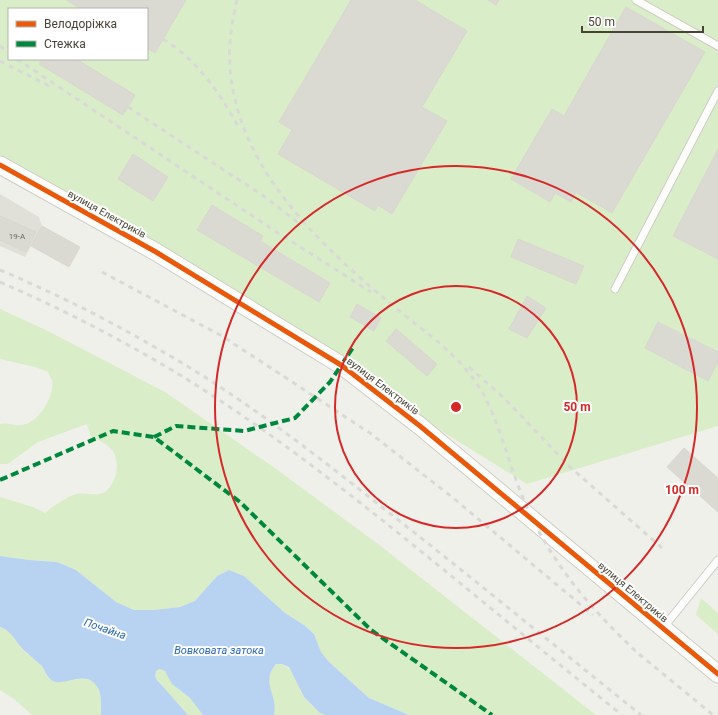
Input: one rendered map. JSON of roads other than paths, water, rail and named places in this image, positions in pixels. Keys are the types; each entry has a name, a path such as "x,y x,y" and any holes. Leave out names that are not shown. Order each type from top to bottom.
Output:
{"street":[{"name":"вулиця Електриків","path":"0,165 156,252 341,366 420,426 718,674"}],"lane":[{"path":"636,0 718,46"},
{"path":"615,289 718,91"},
{"path":"663,628 718,560"}],"water":[{"name":"Вовковата затока","path":"0,556 57,562 76,570 116,602 134,610 154,610 180,607 195,601 217,576 229,570 244,576 285,613 304,625 314,634 321,652 329,662 369,698 409,715 326,715 320,713 304,697 289,667 282,664 276,664 271,671 269,683 275,707 274,715 203,715 190,698 172,684 165,671 160,669 156,671 155,676 157,680 188,715 101,715 100,694 98,688 93,682 88,679 76,679 64,682 51,680 42,666 23,649 8,631 0,627"}],"railway":[{"path":"237,0 231,34 230,51 230,68 236,105 248,139 266,171 287,202 311,230 364,281 457,359 475,381 490,407 521,493 544,540 572,582 605,620 642,657"},
{"path":"163,39 175,47 197,67 215,89 238,126"},
{"path":"0,46 8,52"},
{"path":"18,60 278,233 371,292"},
{"path":"0,61 51,87"},
{"path":"128,107 265,197 300,224"},
{"path":"0,270 60,297 139,338 188,366 274,424 448,559 641,715"},
{"path":"102,272 222,336 370,433 452,497 593,615"},
{"path":"0,282 69,314 136,350 180,375 249,420 380,518 622,715"},
{"path":"469,367 505,399 569,466 662,548"},
{"path":"639,654 713,715"}],"water label":[{"name":"Почайна","path":"105,629"}]}
